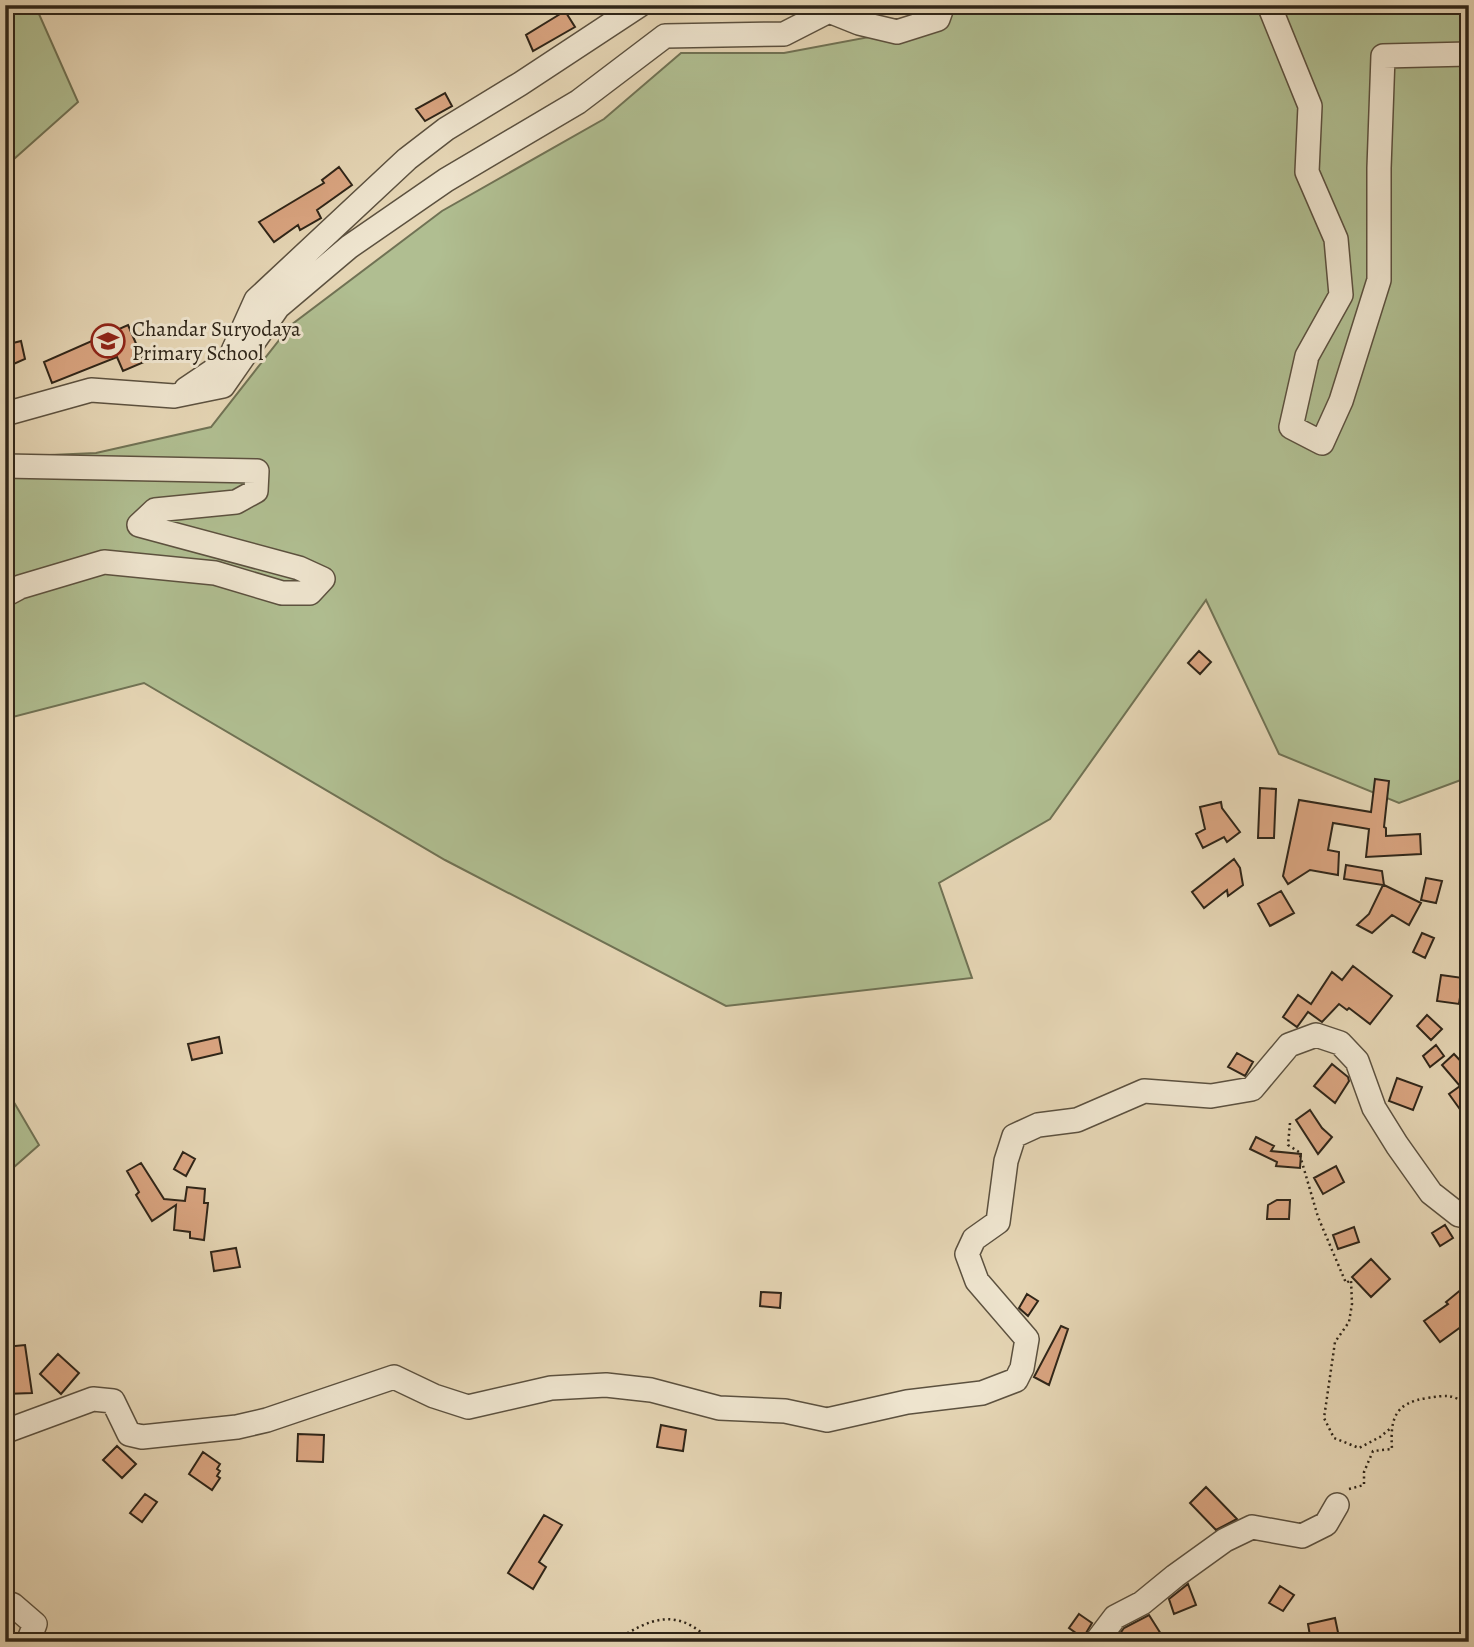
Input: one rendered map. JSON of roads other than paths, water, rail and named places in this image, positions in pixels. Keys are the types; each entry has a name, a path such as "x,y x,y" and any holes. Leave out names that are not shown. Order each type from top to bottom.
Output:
{"street":[{"path":"174,397 229,360 256,300 407,159 446,129 640,5"},
{"path":"859,23 875,5"},
{"path":"5,414 91,390 174,397 223,386 278,307 349,247 446,180 578,102 665,36 784,34 829,11 859,23 897,32 938,19 943,5"},
{"path":"1269,5 1311,106 1307,172 1336,239 1341,295 1307,356 1291,427 1322,443 1341,401 1380,280 1379,168 1383,56 1469,54"},
{"path":"5,466 257,471 256,491 236,502 155,510 139,525 299,568 323,579 310,593 282,593 215,573 104,562 20,587 5,596"},
{"path":"5,1428 9,1430 93,1399 113,1401 129,1434 142,1437 237,1427 267,1420 394,1377 434,1396 468,1407 551,1388 606,1385 651,1390 719,1408 785,1411 827,1420 907,1402 982,1393 1016,1380 1022,1368 1027,1339 977,1281 967,1254 974,1239 998,1222 1006,1161 1014,1136 1038,1125 1077,1120 1144,1091 1211,1096 1252,1089 1290,1045 1316,1035 1340,1043 1357,1060 1374,1108 1431,1193 1459,1215 1469,1214"},
{"path":"1096,1642 1115,1617 1142,1603 1225,1540 1252,1527 1302,1536 1326,1524 1337,1505"},
{"path":"5,1602 13,1605 35,1624 28,1642"}],"place":[{"name":"Chandar Suryodaya Primary School","path":"108,341"}]}
